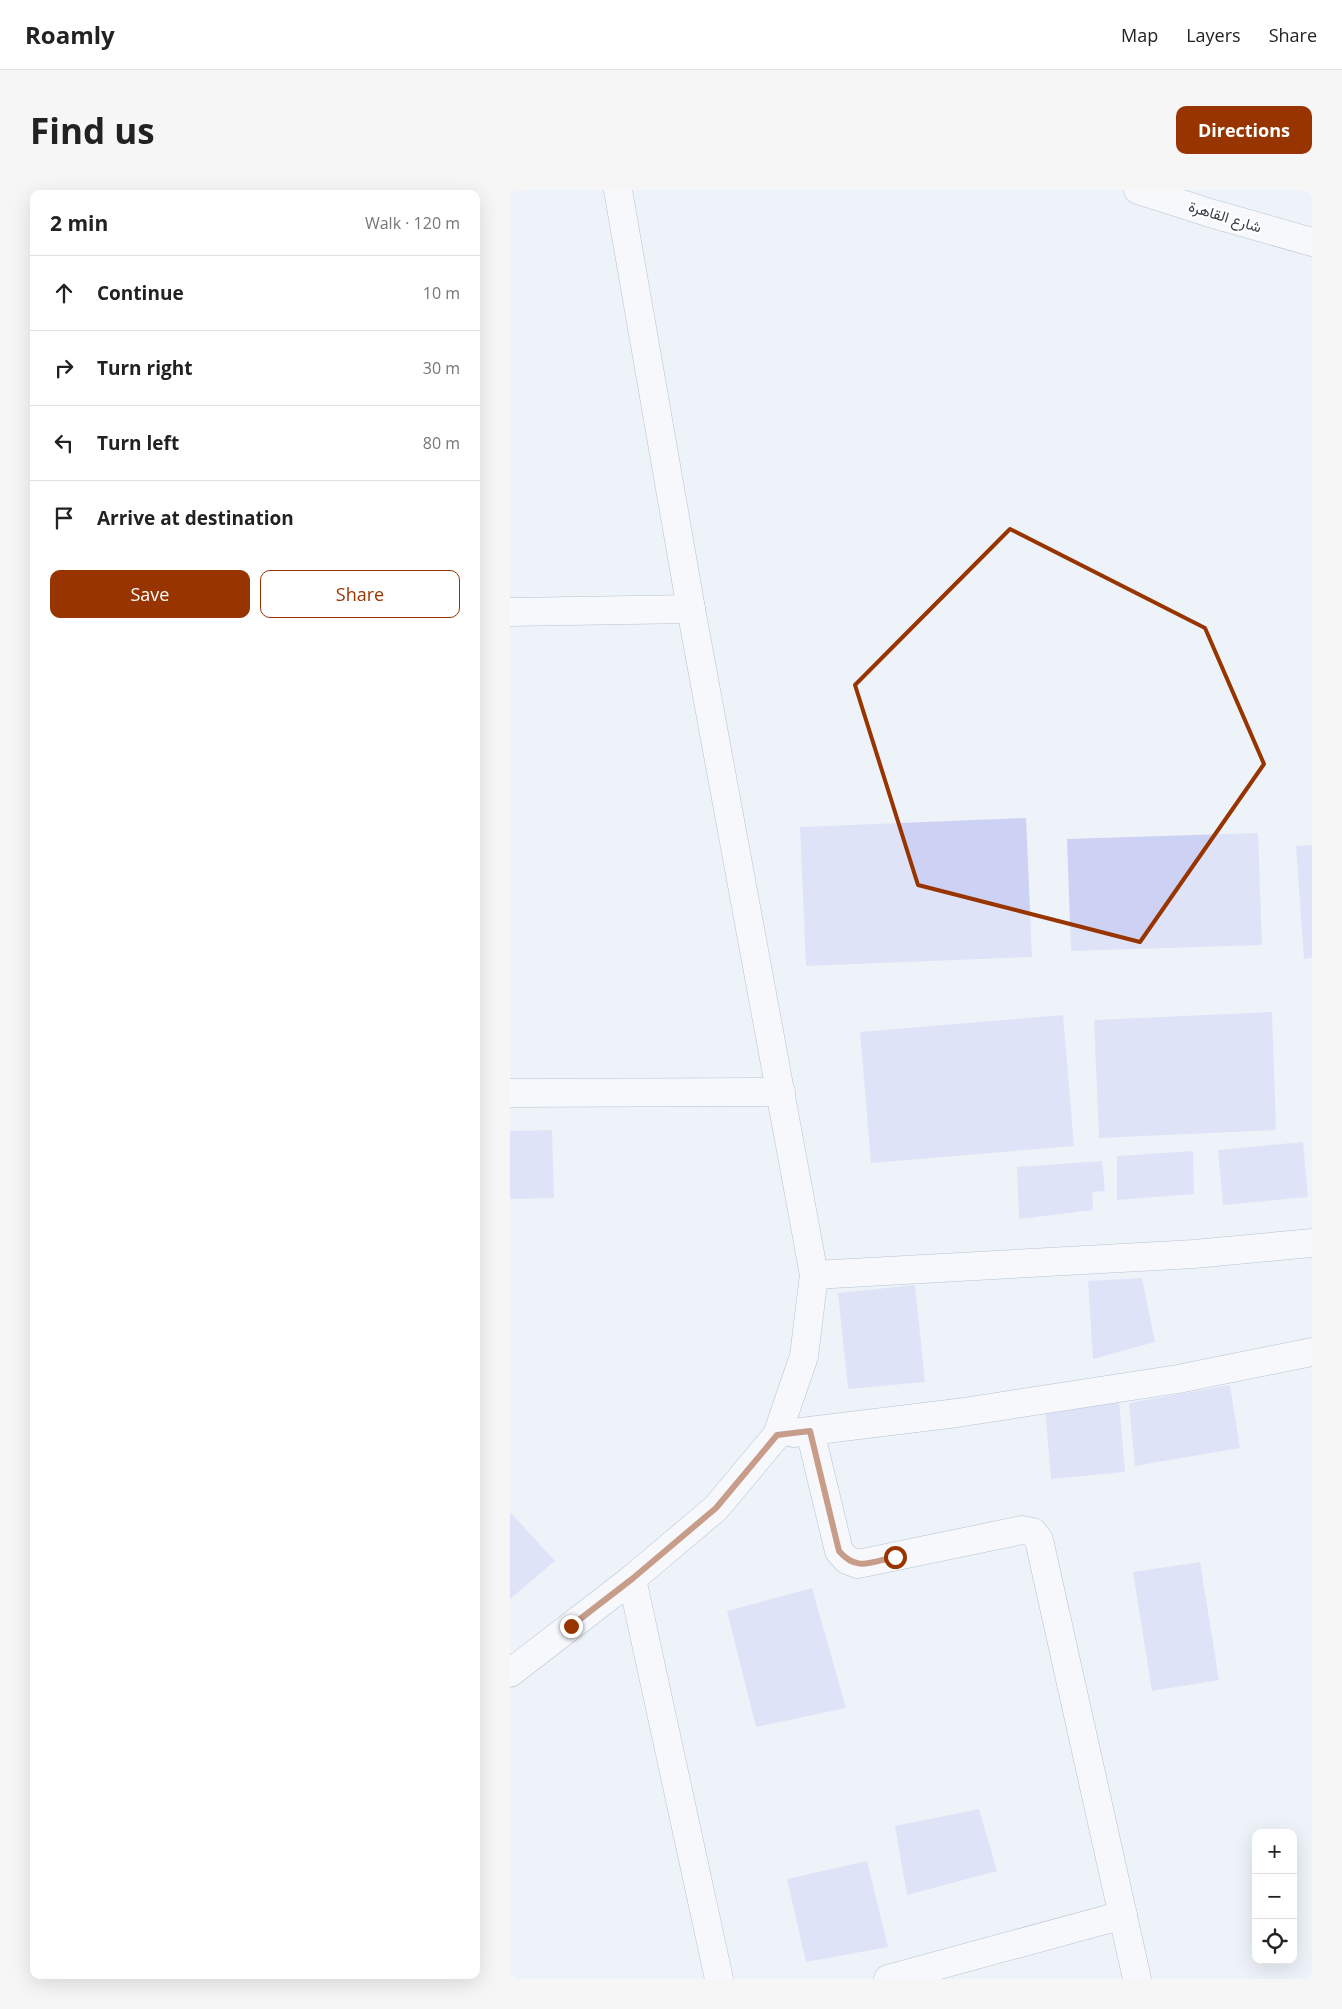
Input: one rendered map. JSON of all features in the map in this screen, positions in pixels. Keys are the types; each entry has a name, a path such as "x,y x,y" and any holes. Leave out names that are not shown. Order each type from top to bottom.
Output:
{"street":[{"path":"510,1674 632,1579 716,1508 777,1435 804,1356 814,1275 690,609 618,190"},
{"name":"شارع القاهرة","path":"1138,190 1312,242"},
{"path":"510,612 690,609"},
{"path":"510,1093 780,1092"},
{"path":"814,1275 1194,1254 1312,1244"},
{"path":"777,1435 957,1413 1178,1379 1312,1352"},
{"path":"810,1431 839,1551 847,1560 858,1564 1022,1530 1033,1532 1040,1540 1137,1979"},
{"path":"632,1579 719,1979"},
{"path":"888,1979 1123,1915"}],"highlighted area":[{"path":"1010,529 1205,628 1264,764 1140,942 918,885 855,685"}],"building":[{"path":"1026,818 1032,957 806,966 800,827"},
{"path":"1258,833 1262,945 1071,951 1067,839"},
{"path":"1312,845 1312,958 1304,959 1296,846"},
{"path":"1272,1012 1276,1130 1099,1138 1094,1020"},
{"path":"1063,1015 1074,1146 871,1163 860,1032"},
{"path":"552,1130 554,1198 510,1199 510,1131"},
{"path":"1303,1142 1308,1197 1223,1205 1218,1150"},
{"path":"1193,1151 1194,1194 1117,1200 1117,1156"},
{"path":"1102,1161 1105,1191 1092,1192 1093,1210 1019,1219 1017,1167"},
{"path":"1142,1278 1155,1342 1093,1359 1088,1281"},
{"path":"915,1285 925,1382 848,1389 838,1293"},
{"path":"1230,1385 1240,1448 1135,1466 1129,1403"},
{"path":"1119,1401 1125,1472 1051,1479 1045,1407"},
{"path":"510,1512 555,1561 510,1599"},
{"path":"1200,1562 1219,1680 1152,1691 1133,1572"},
{"path":"812,1588 846,1708 756,1727 727,1611"},
{"path":"979,1809 997,1871 907,1895 895,1826"},
{"path":"867,1861 888,1947 806,1962 787,1879"}],"route":[{"path":"571,1626 632,1579 716,1508 777,1435 810,1431 839,1551 847,1560 858,1564 895,1557"}]}
